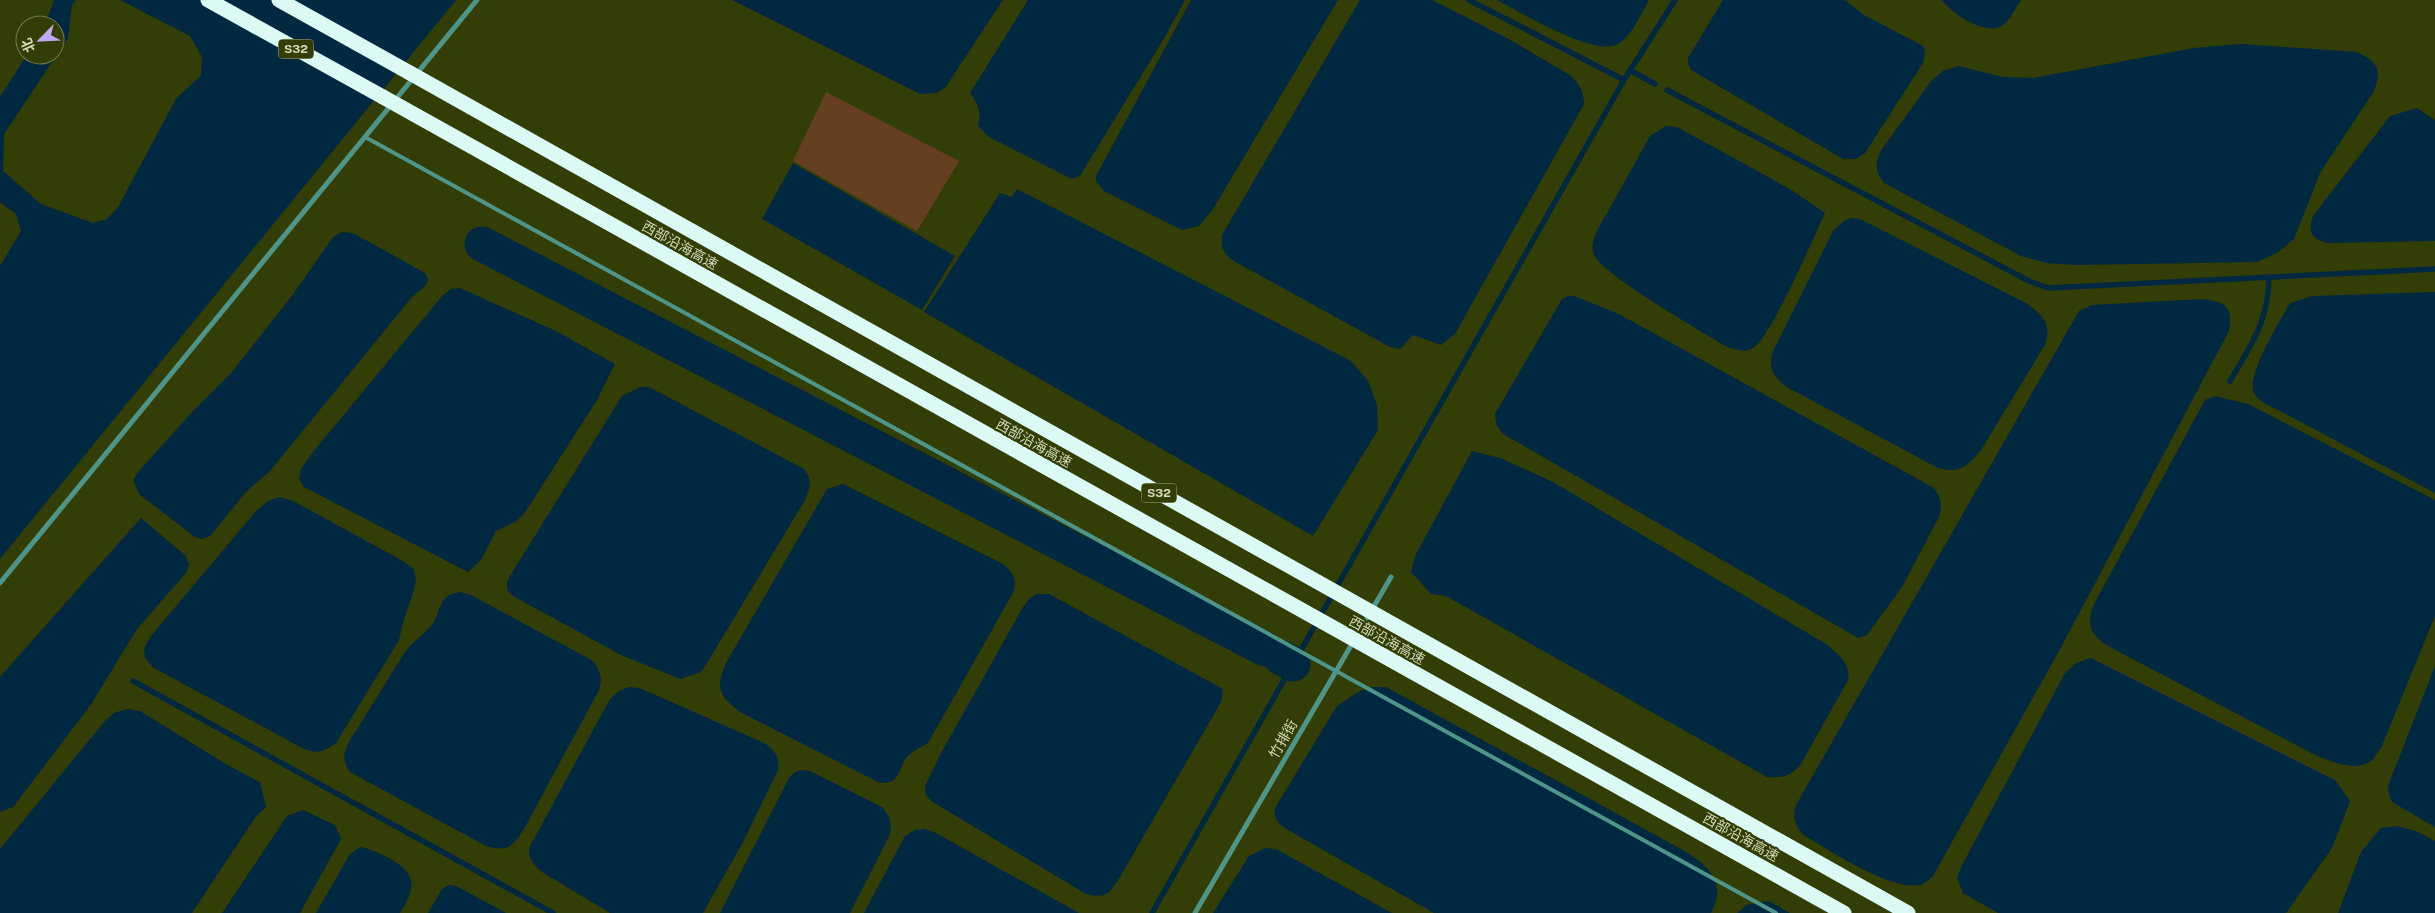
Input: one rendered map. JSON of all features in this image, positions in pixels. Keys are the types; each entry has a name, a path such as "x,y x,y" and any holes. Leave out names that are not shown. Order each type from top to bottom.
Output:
{"highway":[{"name":"西部沿海高速","path":"208,0 1844,913"},
{"name":"西部沿海高速","path":"279,0 1908,913"}],"street":[{"path":"0,583 477,0"},
{"name":"竹排街","path":"1195,913 1391,577"}],"lane":[{"path":"365,137 1776,913"}],"shaded area":[{"path":"826,92 959,161 917,231 793,161"}],"water":[{"path":"54,0 76,0 72,5 68,38 65,42 65,15 49,15"},
{"path":"120,0 456,0 0,559 0,266 21,231 16,214 0,202 0,97 21,65 50,65 4,134 3,171 41,204 93,223 107,219 118,207 176,99 201,75 202,57 190,36"},
{"path":"732,0 1003,0 945,88 936,93 920,94"},
{"path":"1028,0 1185,0 1166,35 1080,176 1072,179 989,137 978,126 978,108 970,93"},
{"path":"1191,0 1338,0 1213,209 1199,226 1182,230 1104,191 1096,181 1096,176"},
{"path":"1360,0 1432,0 1507,38 1570,75 1583,95 1584,104 1455,334 1441,345 1413,335 1400,349 1390,347 1230,259 1222,248 1222,235"},
{"path":"1497,0 1649,0 1628,36 1618,44 1607,47 1593,45 1558,32"},
{"path":"1723,0 1845,0 1864,15 1923,46 1925,51 1923,63 1865,153 1856,159 1843,159 1691,70 1688,58"},
{"path":"1942,0 2021,0 2006,23 1996,28 1988,28 1979,26 1961,17 1953,12"},
{"path":"2241,44 2357,52 2370,59 2378,72 2374,91 2320,173 2294,239 2277,253 2257,262 2075,265 2046,263 2021,256 1884,183 1878,174 1877,162 1882,149 1932,80 1943,71 1959,66 2003,77 2033,78 2194,48"},
{"path":"2417,108 2435,120 2435,241 2327,243 2314,237 2311,231 2313,216 2390,116"},
{"path":"1666,126 1677,127 1790,189 1825,213 1781,307 1761,340 1750,350 1727,347 1677,317 1615,276 1602,265 1593,253 1594,237 1650,136"},
{"path":"793,163 955,256 922,310 762,219"},
{"path":"1017,189 1351,361 1368,381 1377,405 1378,430 1313,536 924,312 1000,193 1012,197"},
{"path":"1852,218 1860,219 2026,303 2041,316 2047,326 2045,345 1981,450 1962,468 1951,470 1936,467 1785,386 1777,379 1773,372 1771,363 1772,353 1833,231 1845,220"},
{"path":"342,232 353,233 425,273 428,279 426,285 412,297 270,471 246,492 210,536 202,539 195,537 139,494 133,480 194,410 232,372 294,293 333,237"},
{"path":"460,288 558,332 615,364 597,400 524,514 515,522 496,531 481,560 468,572 304,487 299,479 301,469 313,452 443,295 451,289"},
{"path":"2435,292 2435,493 2267,404 2254,393 2253,385 2259,362 2272,334 2290,303 2312,296"},
{"path":"1574,296 1617,313 1934,488 1941,501 1939,517 1902,587 1867,635 1858,638 1503,434 1496,424 1495,414 1562,299"},
{"path":"2203,299 2217,302 2226,307 2230,316 2229,331 2059,651 1933,876 1920,885 1893,882 1860,868 1803,835 1795,821 1796,805 2079,311 2092,305"},
{"path":"640,387 649,387 804,469 810,481 805,500 707,663 701,672 680,679 621,655 513,596 507,590 507,582 513,571 622,396"},
{"path":"2215,396 2248,404 2435,500 2435,616 2381,748 2371,761 2365,764 2351,766 2319,757 2108,646 2097,637 2091,628 2090,618 2094,604 2205,400"},
{"path":"1472,451 1500,458 1553,482 1826,644 1839,655 1848,668 1848,680 1801,764 1794,771 1786,775 1767,777 1446,596 1431,594 1411,572 1415,556"},
{"path":"843,484 1003,564 1012,573 1014,579 1014,591 928,743 910,754 896,777 888,782 880,783 740,712 723,696 720,685 726,663 827,489"},
{"path":"280,497 293,501 403,561 413,568 416,577 415,587 399,640 336,743 320,751 304,749 154,668 145,658 144,648 151,636 256,511 268,501"},
{"path":"141,518 186,556 189,565 186,573 137,629 90,706 13,807 0,812 0,677"},
{"path":"460,592 471,595 593,661 600,675 599,690 524,829 513,844 505,848 486,846 350,772 345,761 349,742 405,652 431,626 445,599 450,595"},
{"path":"1037,594 1049,594 1223,689 1221,702 1120,877 1107,894 1099,896 1086,894 931,801 925,793 925,786 940,755 1023,607 1030,598"},
{"path":"2091,658 2335,780 2350,801 2332,848 2286,913 1998,913 1963,893 1957,878 1961,867 2065,673 2076,663"},
{"path":"2435,666 2435,827 2392,802 2388,786"},
{"path":"629,687 640,688 766,744 775,752 778,758 778,770 743,842 703,913 610,913 542,872 529,855 529,848 610,699 619,691"},
{"path":"1372,687 1386,687 1690,854 1705,866 1717,887 1717,895 1711,913 1434,913 1282,826 1275,816 1275,808 1337,706 1358,692"},
{"path":"127,709 140,711 229,766 260,782 266,807 257,815 192,913 0,913 0,849 105,721 114,713"},
{"path":"802,770 810,771 882,807 890,819 890,834 850,913 720,913 789,778 795,772"},
{"path":"303,810 335,825 341,839 300,913 222,913 287,816"},
{"path":"2397,826 2416,831 2435,841 2435,913 2338,913 2361,852 2381,828"},
{"path":"924,829 934,832 1079,913 864,913 905,836 915,830"},
{"path":"360,847 389,858 405,870 409,876 411,889 400,913 316,913 350,854"},
{"path":"1265,848 1276,849 1392,913 1213,913 1249,856"},
{"path":"449,885 456,886 506,913 428,913 442,889"},
{"path":"1769,901 1790,913 1737,913 1747,905"}],"waterway":[{"path":"1469,0 1624,80"},
{"path":"1152,913 1624,80 1675,0"},
{"path":"1630,70 1655,84"},
{"path":"1667,90 2029,281 2048,288 2435,269"},
{"path":"482,244 1265,649"},
{"path":"2230,381 2252,344 2262,320 2266,307 2269,277"},
{"path":"1280,657 1293,664"},
{"path":"133,681 553,913"}]}
